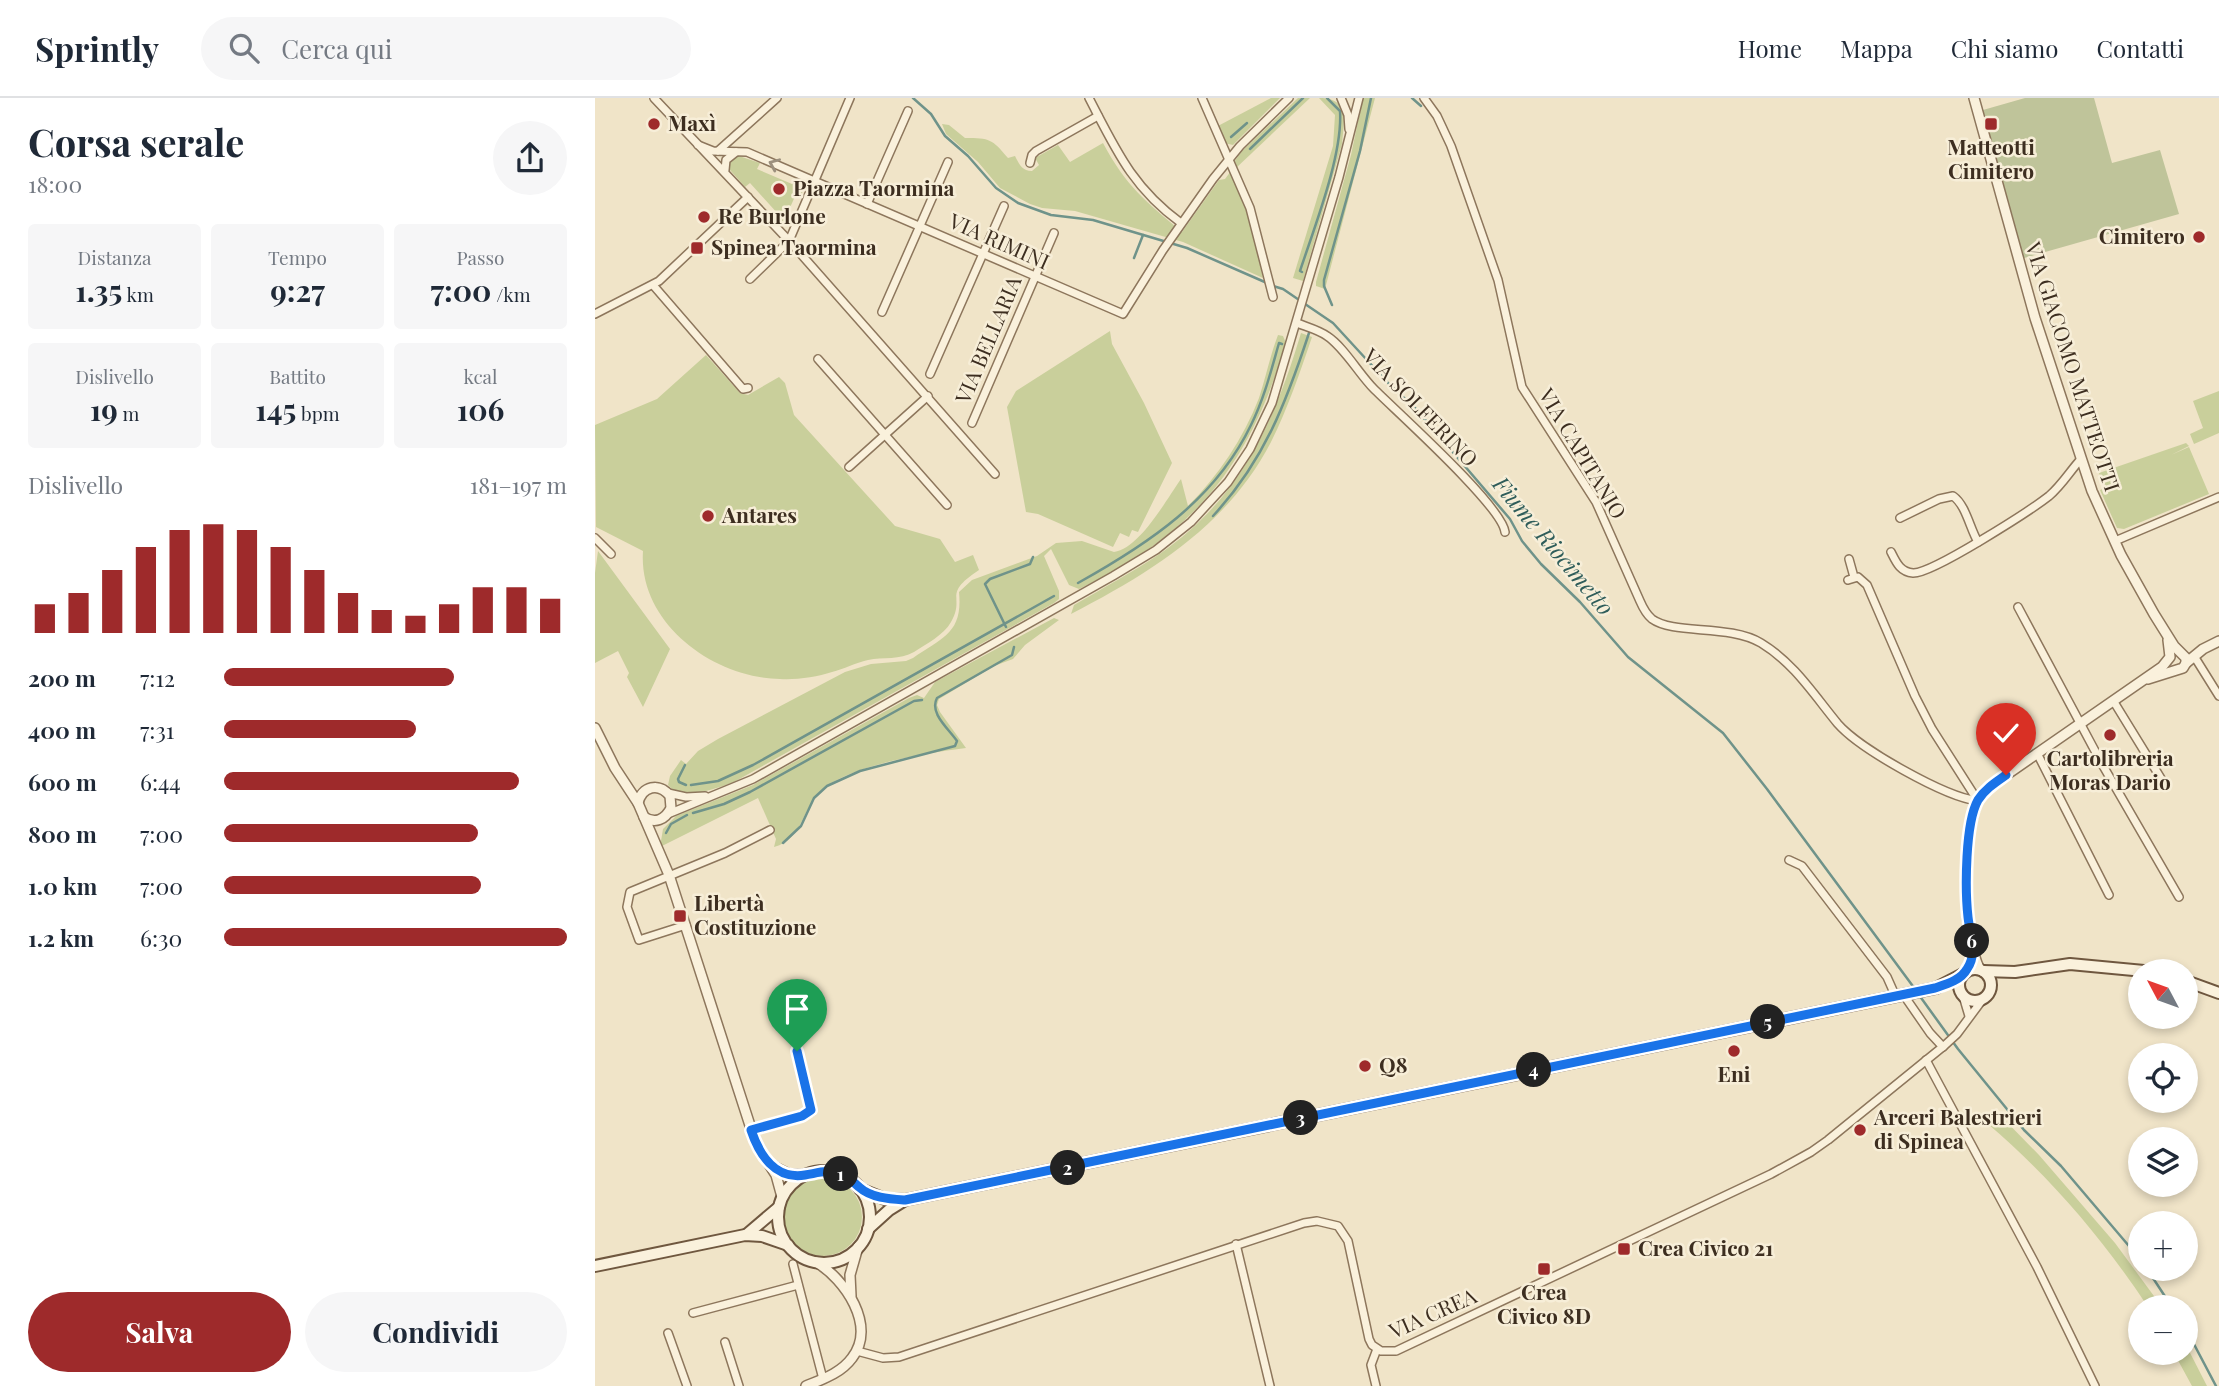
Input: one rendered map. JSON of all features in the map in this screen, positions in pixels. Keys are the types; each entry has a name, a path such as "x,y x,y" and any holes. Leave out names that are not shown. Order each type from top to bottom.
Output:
{"main road":[{"path":"860,1189 885,1199 905,1200 1930,989 1965,973 2015,971 2070,964 2128,969"},
{"path":"1982,971 1990,981 1986,995"},
{"path":"1930,989 1961,994 1970,1001 1986,995 2015,971"},
{"path":"1961,994 1959,982 1965,973"},
{"path":"2198,985 2219,993"},
{"path":"745,1235 780,1202 790,1185 804,1175 821,1171 849,1178 860,1189 869,1208 868,1229"},
{"path":"780,1202 779,1229 787,1245 798,1255 816,1262 840,1260 858,1247 868,1229 905,1200"},
{"path":"595,1266 745,1235 762,1236 787,1245"}],"street":[{"path":"655,98 789,241 995,474"},
{"path":"728,174 717,152 777,98"},
{"path":"750,279 789,241 851,98"},
{"path":"1089,98 1131,176 1152,199 1181,223 1229,157 1289,98"},
{"path":"1202,98 1250,208 1273,297"},
{"path":"1341,98 1348,115 1349,136"},
{"path":"644,817 652,820 665,817 753,779 1136,563 1178,533 1216,497 1250,449 1272,403 1304,299 1359,98"},
{"name":"VIA CAPITANIO","path":"1424,98 1437,116 1451,146 1490,256 1504,299 1522,387 1596,502 1649,616 1661,624 1728,632 1752,638 1788,665 1839,724 1859,742 1936,786 1978,801"},
{"name":"VIA GIACOMO MATTEOTTI","path":"1974,98 2035,318 2092,491 2115,541 2166,635 2175,659"},
{"path":"867,204 908,111"},
{"path":"1030,163 1036,150 1098,116"},
{"path":"738,135 736,144 747,152"},
{"name":"VIA RIMINI","path":"698,145 717,152 747,152 1120,314 1125,313 1181,223"},
{"path":"728,174 726,160 736,152"},
{"path":"882,312 948,162"},
{"path":"801,175 808,185 807,195"},
{"path":"595,314 653,285 748,197"},
{"path":"930,374 1003,206"},
{"path":"771,222 783,227 791,225 797,218"},
{"name":"VIA BELLARIA","path":"972,423 1054,233"},
{"path":"653,285 743,389 748,388"},
{"name":"VIA SOLFERINO","path":"1297,323 1331,338 1365,380 1405,416 1485,500 1504,524 1505,532"},
{"path":"818,359 947,505"},
{"path":"849,467 928,396"},
{"path":"1891,552 1899,567 1906,571 1920,572 1978,542 2050,495 2081,459"},
{"path":"1900,518 1939,499 1954,496 1961,504 1978,542"},
{"path":"2115,541 2219,497"},
{"path":"595,538 611,554"},
{"path":"1849,559 1851,579 1862,579 1867,585 1918,704 1978,801"},
{"path":"2018,607 2080,724 2179,897"},
{"path":"1982,971 1974,949 1966,882 1970,833 1978,801 1993,784 2175,659 2219,641"},
{"path":"2175,659 2181,669 2203,649"},
{"path":"2194,656 2219,696"},
{"path":"2114,702 2165,785"},
{"path":"595,728 638,803 669,875 751,1130 780,1185 780,1202"},
{"path":"2037,753 2109,895"},
{"path":"622,778 645,790 657,787 686,797 716,795"},
{"path":"638,803 645,790"},
{"path":"657,849 656,835 672,805 668,793"},
{"path":"686,925 639,940 627,907 630,892 725,853 770,830"},
{"path":"1789,860 1802,866 1903,994 1930,1033 1944,1046"},
{"path":"1965,973 1974,949"},
{"path":"1961,994 1969,1017"},
{"name":"VIA CREA","path":"857,1351 883,1358 899,1357 1236,1244 1317,1221 1338,1226 1348,1241 1369,1339 1377,1349 1387,1353 1407,1347 1795,1161 1828,1140 1944,1046 1957,1034 1986,995"},
{"path":"751,1130 811,1112 797,1051"},
{"path":"1926,1060 2037,1267 2095,1386"},
{"path":"769,1164 789,1174 804,1175"},
{"path":"1236,1244 1270,1386"},
{"path":"806,1386 838,1372 857,1351 861,1331 851,1297 850,1275 858,1247"},
{"path":"816,1262 836,1275 851,1297"},
{"path":"793,1265 823,1379"},
{"path":"693,1313 798,1285"},
{"path":"668,1333 687,1386"},
{"path":"725,1342 739,1386"},
{"path":"1376,1386 1371,1365 1377,1349"}],"green space":[{"path":"1271,98 1280,98 1233,145 1224,143 1216,127"},
{"path":"1298,98 1310,98 1235,169 1234,162 1242,151"},
{"path":"1319,98 1329,99 1340,106 1344,127 1342,144 1303,281 1293,278 1333,146 1335,115"},
{"path":"1363,98 1375,98 1325,289 1316,286 1316,282 1351,155"},
{"path":"2025,98 2094,98 2112,163 2160,150 2179,214 2024,258 2010,220 1983,110"},
{"path":"942,124 949,125 965,138 990,141 1008,158 1015,156 1021,166 1029,171 1039,165 1035,158 1058,145 1070,162 1103,143 1137,192 1182,232 1219,180 1225,179 1231,171 1245,200 1263,278 1183,242 1075,211 1042,208 1030,204 1000,188 978,162 946,134"},
{"name":"Piazza Taormina","path":"736,155 760,163 757,169 792,184 795,178 800,181 803,185 802,194 797,192 788,212 792,215 789,219 775,219 779,215 750,183 745,187 730,170 730,160"},
{"path":"1110,331 1112,344 1172,463 1138,532 1132,530 1129,537 1120,533 1113,547 1038,514 1026,512 1007,407 1016,391"},
{"path":"1301,333 1312,337 1283,416 1271,442 1233,498 1210,522 1159,563 1071,614 1074,605 1161,553 1213,508 1251,456 1266,427 1291,366"},
{"path":"1278,335 1283,336 1286,343 1255,425 1235,460 1213,491 1186,519 1155,544 1079,589 1069,585 1051,549 1044,556 1059,591 1059,599 1054,603 734,782 691,793 682,793 668,785 670,776 681,760 686,764 698,751 718,739 845,672 871,664 906,661 942,639 958,617 959,592 972,580 1037,556 1056,543 1082,541 1114,552 1124,549 1152,522 1181,479 1188,506 1220,469 1246,428 1259,398"},
{"name":"Antares","path":"706,355 740,393 748,395 779,377 785,383 794,415 895,526 940,539 955,562 973,555 979,570 957,591 955,613 948,627 939,635 903,656 868,660 813,677 780,679 730,669 685,642 666,623 653,601 645,577 643,551 596,527 595,425 657,399"},
{"path":"2219,391 2219,433 2194,444 2190,434 2203,428 2193,401"},
{"path":"2186,443 2189,446 2171,455 2189,447 2209,494 2124,529 2117,528 2100,490 2105,488 2099,473"},
{"path":"598,551 670,649 643,707 627,677 629,673 618,651 595,663 595,573"},
{"path":"1054,618 1059,620 1025,645 1013,659 994,666 939,699 937,705 940,712 966,748 893,761 839,779 817,794 798,829 784,843 774,847 776,839 758,798 660,847 663,829 676,816 753,785 909,698 917,695 924,698 935,682"},
{"path":"1997,1112 2039,1155 2128,1261 2128,1278 2054,1187 1988,1124"},
{"path":"823,1178 838,1181 855,1195 862,1217 859,1232 845,1249 823,1256 808,1253 791,1239 784,1217 787,1202 801,1185"},
{"path":"2130,1281 2143,1281 2153,1295 2140,1295"},
{"path":"2181,1365 2196,1365 2207,1386 2192,1386"}],"waterway":[{"name":"Fiume Riocimetto","path":"913,98 931,114 945,136 968,156 996,188 1018,203 1051,215 1093,220 1187,248 1267,283"},
{"path":"1250,149 1303,98"},
{"path":"1302,272 1300,271 1332,170 1340,129 1340,111 1327,98"},
{"path":"1332,305 1324,280 1360,151 1371,98"},
{"path":"1412,98 1421,106"},
{"path":"1231,137 1247,123"},
{"path":"1134,258 1143,235"},
{"name":"Fiume Riocimetto","path":"1273,286 1283,289 1333,323 1416,409 1510,519 1522,541 1541,564 1580,602 1628,657 1723,733 1915,989"},
{"path":"1213,516 1260,452 1282,407 1309,333"},
{"path":"1078,583 1154,536 1199,498 1219,476 1251,425 1279,343 1282,344"},
{"path":"1006,627 985,584 990,579 1030,564 1033,557"},
{"path":"691,785 718,781 753,765 1054,596"},
{"path":"783,843 801,826 814,798 827,786 860,771 955,746 957,741 937,715 937,698 1012,655 1014,647"},
{"path":"693,813 724,804 750,792 914,701 922,700"},
{"path":"685,765 678,779 686,785"},
{"path":"666,833 671,824 687,815"},
{"name":"Fiume Riocimetto","path":"1919,995 1958,1049 2024,1130 2061,1166 2128,1245"},
{"name":"Fiume Riocimetto","path":"2155,1281 2164,1295"},
{"name":"Fiume Riocimetto","path":"2198,1352 2216,1386"}],"place":[{"name":"Maxì","path":"654,124"},
{"name":"Matteotti Cimitero","path":"1991,124"},
{"name":"Piazza Taormina","path":"779,189"},
{"name":"Re Burlone","path":"704,217"},
{"name":"Cimitero","path":"2199,237"},
{"name":"Spinea Taormina","path":"697,248"},
{"name":"Antares","path":"708,516"},
{"name":"Cartolibreria Moras Dario","path":"2110,735"},
{"name":"Libertà Costituzione","path":"680,916"},
{"name":"Eni","path":"1734,1051"},
{"name":"Q8","path":"1365,1066"},
{"name":"Arceri Balestrieri di Spinea","path":"1860,1130"},
{"name":"Crea Civico 21","path":"1624,1249"},
{"name":"Crea Civico 8D","path":"1544,1269"}],"route":[{"path":"797,1051 811,1112 751,1130 761,1153 769,1164 779,1171 804,1175 821,1171 840,1173 860,1189 872,1194 885,1199 905,1200 1935,988 1955,980 1966,972 1971,963 1974,949 1966,882 1970,833 1978,801 1983,793 2006,775"}]}
